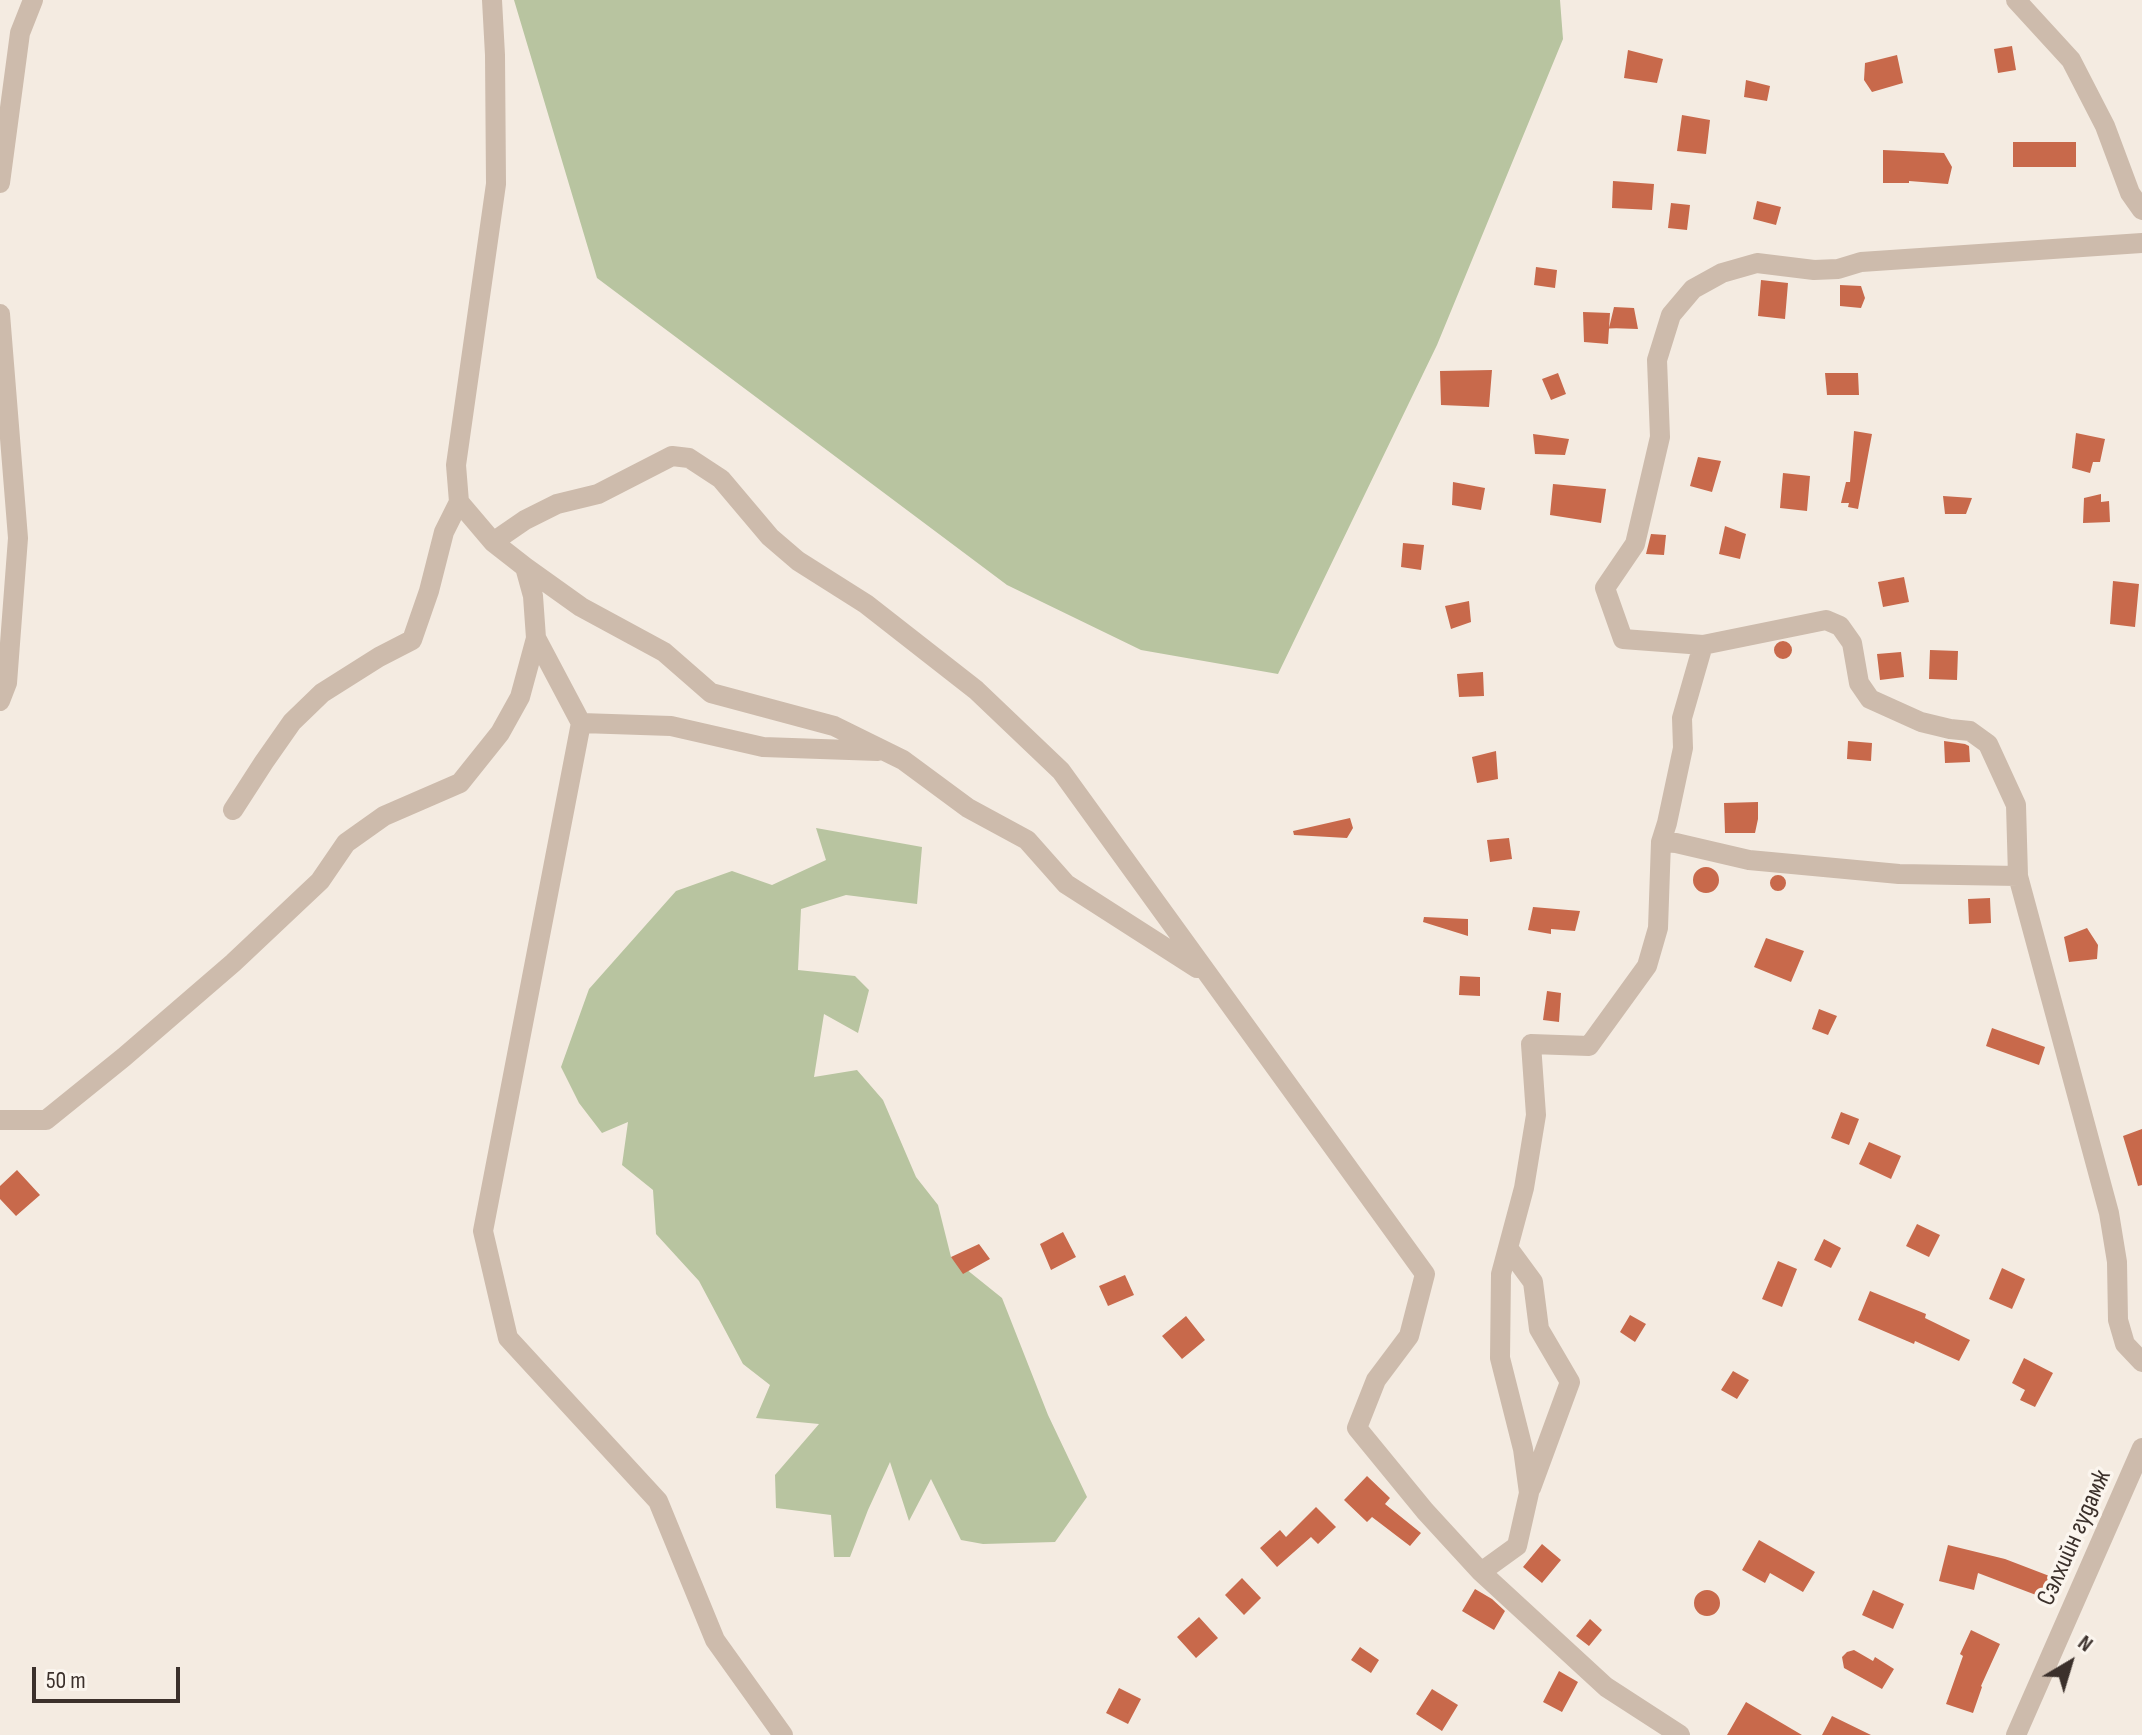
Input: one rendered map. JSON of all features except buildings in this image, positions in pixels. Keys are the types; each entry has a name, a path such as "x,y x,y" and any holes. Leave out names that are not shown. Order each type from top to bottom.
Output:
{"street":[{"path":"0,183 20,33 33,0"},
{"path":"233,810 292,722 322,693 412,640 444,532 459,502 456,465 496,184 492,0"},
{"path":"2016,0 2071,60 2105,126 2130,193 2142,210"},
{"path":"2142,243 1861,262 1838,269 1814,270 1757,263 1722,273 1693,289 1671,315 1657,360 1660,437 1635,544 1605,588 1623,639 1703,645 1826,620 1840,626 1852,643 1859,683 1870,699 1921,722 1970,731 1988,744 2016,805 2018,876 2109,1213 2117,1262 2118,1320 2125,1344 2142,1362"},
{"path":"0,314 18,538 7,683 0,701"},
{"path":"493,542 525,520 557,504 598,494 672,456 689,458 721,479 770,537 789,553 866,604 976,690 1061,771 1425,1274 1409,1336 1376,1380 1357,1428 1425,1511 1481,1572 1606,1687 1680,1735"},
{"path":"459,502 493,542 525,567 581,607 664,652 711,693 834,726 903,760 968,808 1027,840 1066,884 1209,975"},
{"path":"0,1120 46,1120 233,963 320,881 346,843 384,816 460,783 500,733 520,697 536,638 533,596 525,567"},
{"path":"536,638 581,723 483,1231 508,1338 658,1501 715,1640 783,1735"},
{"path":"1529,1493 1523,1449 1500,1358 1501,1274 1524,1188 1536,1115 1531,1044 1589,1046 1647,966 1658,928 1661,842 1683,748 1682,718 1703,645"},
{"path":"581,723 671,726 763,747 885,752"},
{"path":"1661,842 1749,860 1809,866 1899,874 2018,876"},
{"path":"1481,1572 1517,1546 1529,1493 1570,1382 1539,1329 1533,1282 1508,1248"},
{"name":"Сэлхийн гудамж","path":"2016,1735 2142,1448"}],"green space":[{"path":"514,0 1560,0 1563,39 1437,345 1278,674 1141,650 1007,585 597,278"},
{"path":"816,828 922,847 917,904 846,895 801,909 798,970 855,976 869,990 858,1033 824,1014 814,1077 857,1070 883,1100 916,1177 938,1205 951,1257 1002,1298 1048,1415 1087,1497 1055,1542 983,1544 961,1540 931,1479 909,1521 890,1462 850,1557 834,1557 831,1515 776,1508 775,1475 819,1424 756,1418 770,1385 743,1364 699,1281 656,1234 653,1190 622,1165 628,1122 602,1133 579,1103 561,1067 589,989 676,891 732,871 772,885 826,860"}]}
